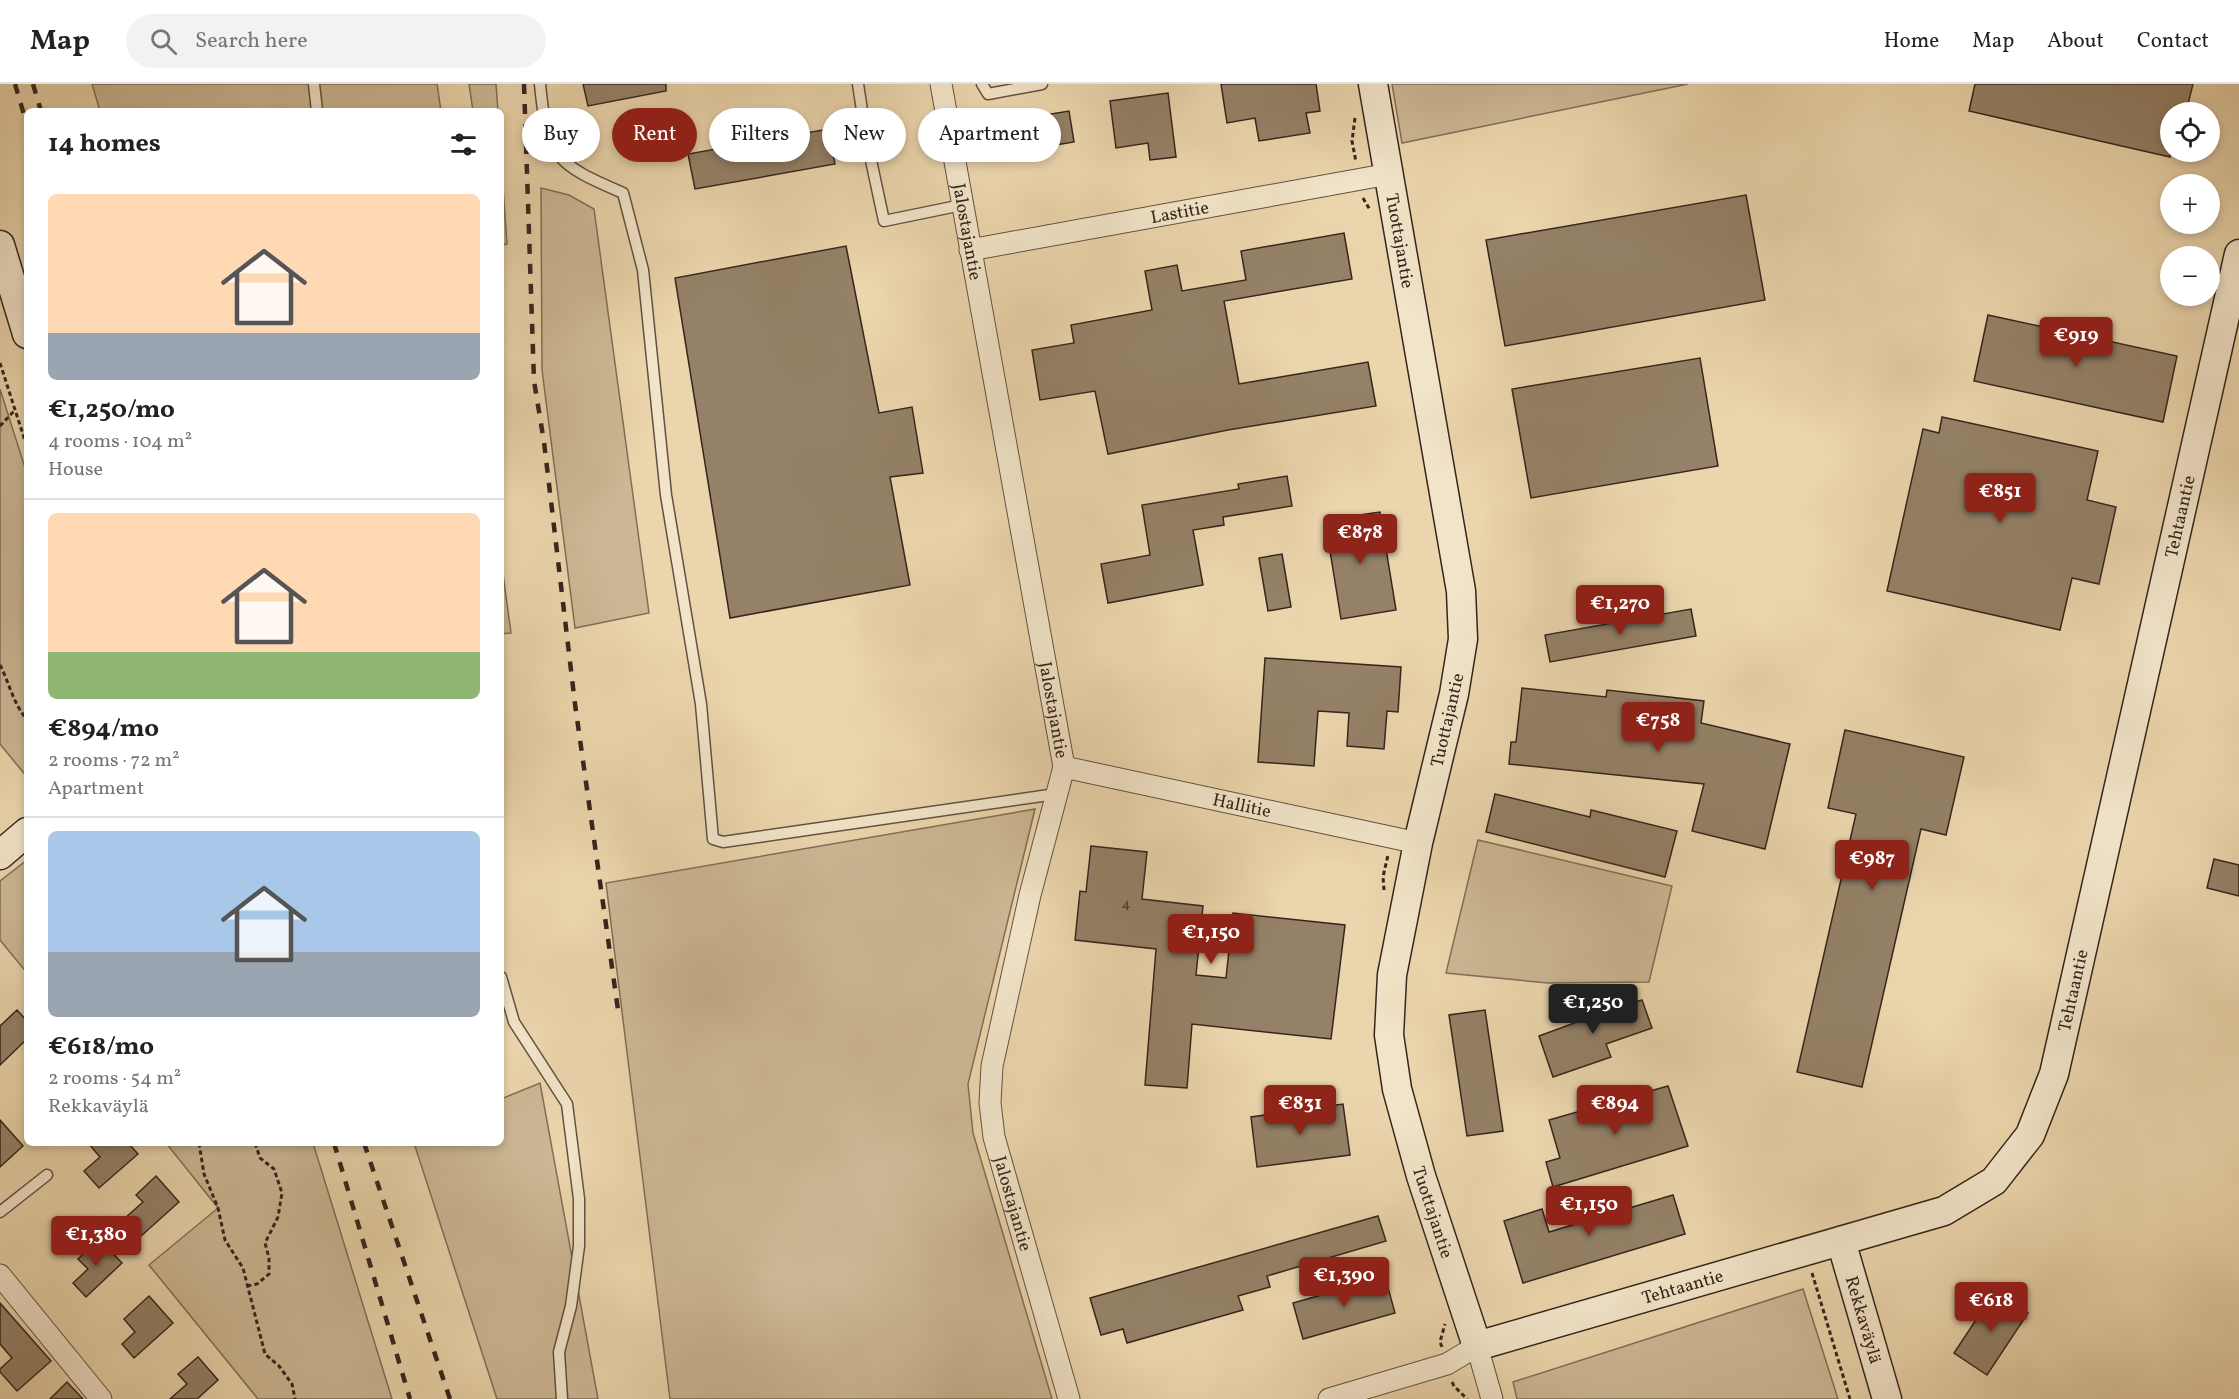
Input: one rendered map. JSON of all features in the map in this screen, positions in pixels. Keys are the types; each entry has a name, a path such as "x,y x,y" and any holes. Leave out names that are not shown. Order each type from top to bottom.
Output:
{"street":[{"name":"Jalostajantie","path":"941,84 1064,767 1030,895 992,1066 990,1103 994,1137 1069,1399"},
{"name":"Tuottajantie","path":"1373,84 1461,591 1463,627 1454,694 1405,840 1392,975 1389,1035 1397,1089 1418,1165 1477,1346"},
{"name":"Lastitie","path":"970,250 1389,174"},
{"path":"0,245 24,324"},
{"name":"Tehtaantie","path":"1477,1346 1944,1211 1994,1181 2030,1135 2054,1074 2239,254"},
{"name":"Hallitie","path":"1064,767 1405,840"},
{"path":"0,855 24,835"},
{"name":"Rekkaväylä","path":"1841,1241 1887,1399"},
{"path":"0,1275 101,1399"},
{"path":"1329,1399 1447,1364 1477,1346 1492,1399"}],"lane":[{"path":"314,84 317,108"},
{"path":"540,84 550,142 562,160 580,175 623,193 643,270 666,495 701,704 713,839 723,842 1056,794"},
{"path":"858,84 866,137 884,222 962,206"},
{"path":"982,84 988,94 1042,84"},
{"path":"504,987 514,1022 567,1104 579,1199 579,1246 571,1306 559,1352 562,1399"},
{"path":"0,1212 47,1175"}],"path":[{"path":"1356,111 1352,141 1363,200 1375,217"},
{"path":"0,363 24,438"},
{"path":"0,426 15,410"},
{"path":"0,665 11,686 18,710 24,716"},
{"path":"1385,899 1383,877 1405,840"},
{"path":"199,1146 204,1174 218,1208 225,1240 243,1268 265,1354 279,1366 292,1384 295,1399"},
{"path":"247,1286 257,1284 269,1274 269,1258 265,1243 278,1217 282,1193 274,1169 260,1158 256,1146"},
{"path":"1806,1251 1850,1399"},
{"path":"1446,1321 1440,1342 1454,1386 1467,1399"}],"shaded area":[{"path":"92,84 437,84 441,108 99,108"},
{"path":"469,84 496,84 498,108 473,108"},
{"path":"1392,84 1688,84 1402,143"},
{"path":"541,188 569,195 594,209 649,613 575,628 542,370"},
{"path":"504,202 507,244 504,244"},
{"path":"0,389 24,465 24,773 0,744"},
{"path":"504,581 511,633 504,634"},
{"path":"1035,809 968,1084 973,1133 1052,1399 670,1399 606,883"},
{"path":"1478,840 1672,886 1649,982 1548,983 1446,973"},
{"path":"24,862 24,969 0,940 0,881"},
{"path":"540,1083 598,1399 497,1399 415,1146 504,1146 504,1098"},
{"path":"168,1146 314,1146 392,1399 258,1399 149,1265 218,1208"},
{"path":"1803,1289 1838,1399 1517,1399 1513,1382"}],"building":[{"path":"583,84 666,84 666,91 588,106"},
{"path":"1221,84 1316,84 1320,111 1306,113 1310,133 1259,141 1255,118 1227,123"},
{"path":"1975,84 2193,84 2188,102 2160,102 2160,155 1969,111"},
{"path":"1168,93 1176,157 1150,160 1148,143 1116,148 1110,101"},
{"path":"1069,111 1074,142 1061,144 1061,112"},
{"path":"822,130 822,162 835,162 835,164 695,189 690,162 697,162 697,152 709,150 709,162 810,162 810,132"},
{"path":"1746,195 1765,300 1505,346 1486,240"},
{"path":"1344,233 1352,279 1224,301 1239,384 1368,362 1376,406 1228,430 1108,454 1095,391 1040,400 1032,350 1074,343 1071,325 1152,310 1145,271 1177,265 1182,291 1246,280 1241,251"},
{"path":"846,246 879,413 912,407 923,473 890,477 910,585 730,618 675,278"},
{"path":"1988,315 2177,356 2163,422 1974,381"},
{"path":"1700,358 1718,466 1531,498 1512,389"},
{"path":"1942,417 2098,451 2087,500 2116,507 2099,584 2072,578 2060,630 1887,591 1923,429 1939,433"},
{"path":"1287,476 1292,506 1223,517 1224,525 1193,530 1203,585 1108,603 1101,564 1150,555 1142,505 1239,489 1238,484"},
{"path":"1380,512 1396,610 1341,619 1325,520"},
{"path":"1282,554 1291,607 1268,611 1259,558"},
{"path":"1691,609 1696,636 1550,662 1545,635"},
{"path":"1265,658 1401,667 1398,712 1387,711 1384,749 1347,746 1349,713 1318,711 1314,766 1258,762"},
{"path":"1522,688 1606,697 1607,690 1704,701 1701,723 1790,744 1765,849 1692,831 1704,784 1509,764 1511,742 1516,742"},
{"path":"1845,730 1964,757 1946,835 1921,829 1862,1087 1797,1072 1856,814 1828,808"},
{"path":"1495,794 1590,817 1591,810 1677,831 1665,877 1486,832"},
{"path":"1091,846 1147,852 1142,899 1203,906 1196,975 1226,978 1233,913 1345,925 1331,1039 1192,1024 1187,1088 1145,1085 1156,949 1075,940 1080,891 1086,892"},
{"path":"2214,859 2239,865 2239,896 2207,888"},
{"path":"1615,994 1620,1007 1642,1000 1652,1028 1606,1044 1611,1057 1553,1077 1539,1036 1596,1015 1592,1002"},
{"path":"17,1010 24,1018 24,1042 0,1065 0,1026"},
{"path":"1485,1010 1503,1131 1467,1136 1449,1015"},
{"path":"1668,1086 1688,1146 1553,1187 1546,1162 1560,1158 1549,1120"},
{"path":"1343,1104 1350,1155 1257,1167 1251,1117"},
{"path":"0,1120 23,1146 0,1167"},
{"path":"91,1146 131,1146 138,1154 99,1188 84,1171 100,1157"},
{"path":"156,1176 179,1202 141,1236 125,1218 143,1202 136,1195"},
{"path":"1673,1195 1685,1234 1523,1283 1504,1221 1542,1209 1549,1232"},
{"path":"1378,1216 1386,1241 1267,1276 1270,1287 1238,1296 1243,1310 1127,1343 1123,1329 1101,1335 1090,1298"},
{"path":"99,1239 122,1263 86,1297 73,1283 88,1269 78,1259"},
{"path":"1385,1277 1395,1313 1303,1339 1293,1303"},
{"path":"1995,1291 2028,1313 1987,1375 1954,1353"},
{"path":"149,1296 173,1323 134,1358 122,1344 135,1332 124,1319"},
{"path":"0,1303 51,1361 17,1391 0,1372 0,1369 12,1358 0,1344"},
{"path":"198,1357 218,1380 197,1399 170,1399 187,1384 178,1374"},
{"path":"67,1382 83,1399 50,1399"}],"railway":[{"path":"15,84 24,115"},
{"path":"33,84 40,108"},
{"path":"524,84 534,381 544,442 575,704 618,1010"},
{"path":"335,1146 410,1399"},
{"path":"365,1146 450,1399"}]}
